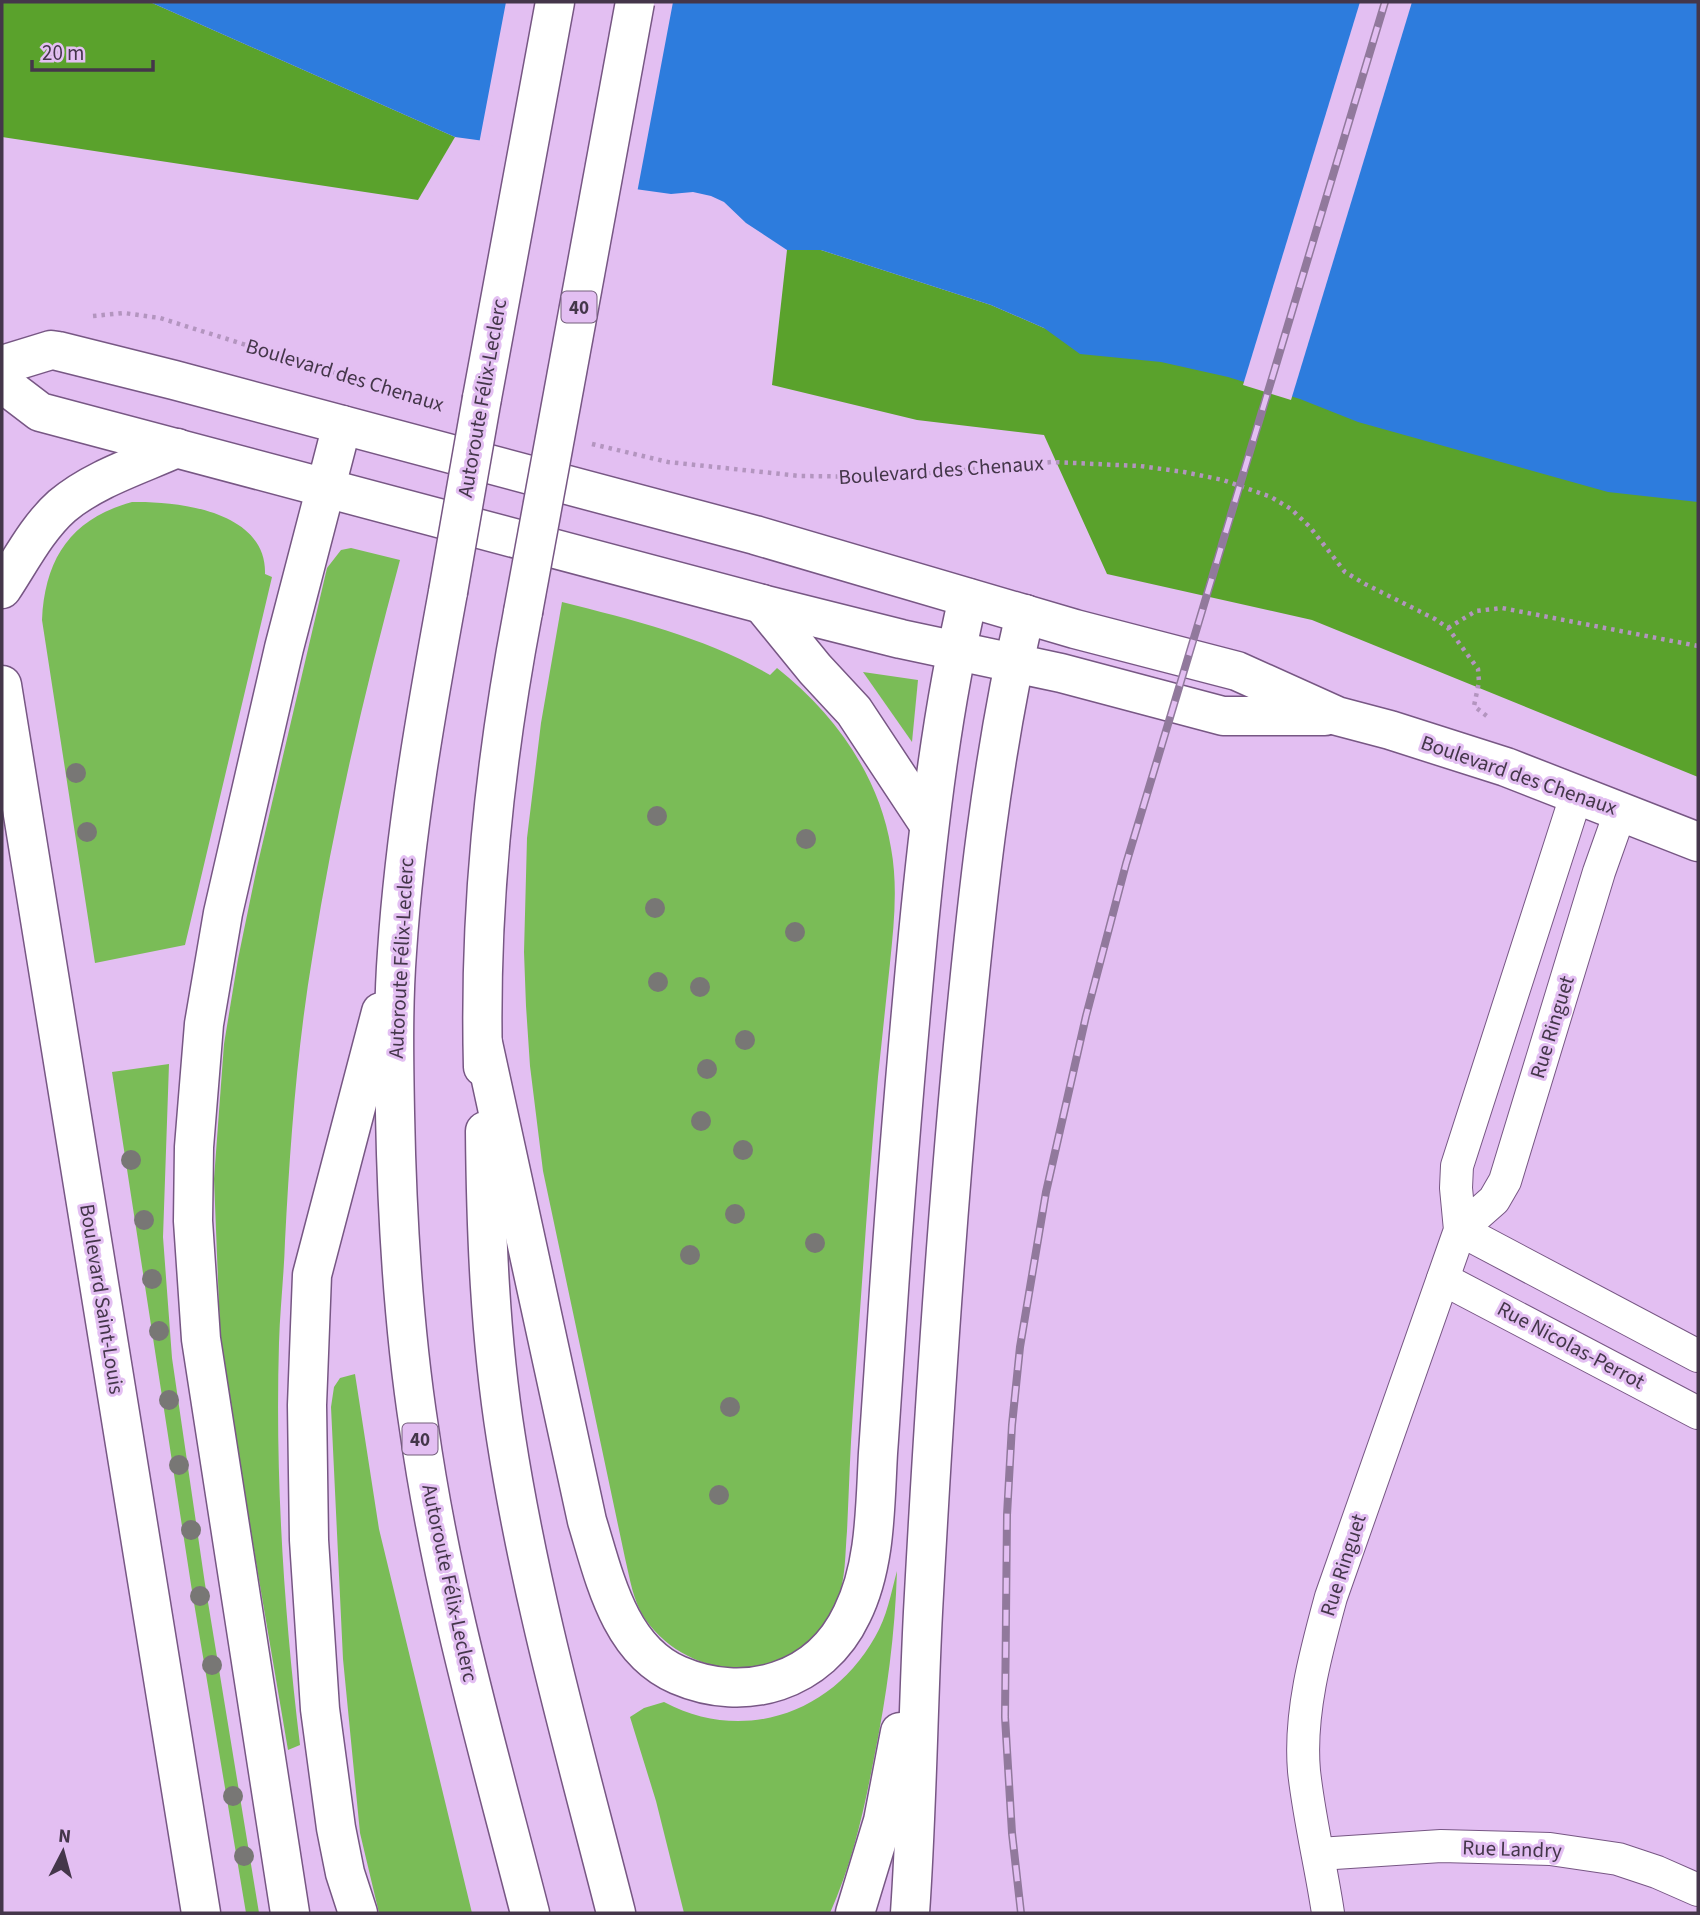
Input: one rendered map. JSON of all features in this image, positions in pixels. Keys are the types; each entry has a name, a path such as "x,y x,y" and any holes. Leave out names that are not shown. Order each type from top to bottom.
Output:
{"main road":[{"name":"Autoroute Félix-Leclerc","path":"530,1913 458,1632 435,1526 418,1427 404,1293 397,1179 394,1042 397,953 415,778 555,2"},
{"name":"40","path":"616,1913 532,1576 506,1437 489,1268 482,1043 485,906 491,821 502,733 635,2"},
{"name":"Boulevard des Chenaux","path":"2,365 51,350 150,373 755,535 968,598 1237,671 1337,716 1457,750 1577,793 1698,842"},
{"name":"Boulevard des Chenaux","path":"2,383 40,412 762,604 1014,663 1223,716 1337,716"},
{"path":"290,1913 201,1339 194,1257 193,1186 199,1063 216,950 267,717 342,425"},
{"path":"2,589 39,533 62,506 92,486 177,448"},
{"path":"482,1043 587,1521 621,1617 631,1636 650,1657 672,1673 690,1680 709,1686 750,1689 788,1679 820,1658 844,1631 860,1595 866,1573 876,1486 904,1083 928,823 955,651 968,598"},
{"path":"762,604 815,669 855,711 928,823"},
{"path":"910,1913 923,1613 947,1241 964,1035 990,816 1014,663 1025,614"},
{"name":"Boulevard Saint-Louis","path":"2,685 201,1913"},
{"path":"358,1913 350,1892 336,1828 323,1733 316,1651 307,1488 311,1287 397,953"},
{"path":"855,1913 883,1821 923,1613"}],"street":[{"name":"Rue Ringuet","path":"1328,1913 1304,1771 1304,1740 1318,1643 1331,1597 1460,1230 1457,1166 1577,793"},
{"name":"Rue Ringuet","path":"1460,1230 1494,1200 1505,1181 1599,872 1621,810"},
{"path":"1460,1230 1698,1356"},
{"name":"Rue Nicolas-Perrot","path":"1443,1279 1698,1413"},
{"name":"Rue Landry","path":"1319,1854 1441,1846 1550,1849 1618,1859 1698,1890"}],"path":[{"name":"Boulevard des Chenaux","path":"86,318 124,313 160,318 453,409"},
{"name":"Boulevard des Chenaux","path":"587,442 668,462 800,477 886,477 1052,462 1147,467 1223,480 1271,497 1291,509 1310,527 1345,572 1448,628 1478,669 1475,706"},
{"path":"1448,628 1476,611 1502,608 1698,646"}],"green space":[{"path":"2,2 150,2 455,137 418,200 2,137"},
{"path":"787,250 821,250 991,305 1044,328 1698,487 1698,777 1312,620 1107,574 1044,435 917,420 772,385"},
{"path":"132,502 195,508 236,523 252,536 262,553 265,574 272,577 185,945 95,963 42,620 49,578 65,544 93,519"},
{"path":"351,548 400,560 363,706 321,904 307,989 295,1097 280,1318 278,1393 282,1544 300,1745 288,1750 231,1415 220,1331 214,1179 224,1044 257,867 327,568 341,550"},
{"path":"562,602 695,640 770,675 777,668 817,705 851,748 876,795 891,848 895,891 894,919 871,1160 842,1584 837,1601 821,1629 800,1649 775,1662 747,1668 719,1666 692,1658 666,1642 645,1619 638,1605 632,1590 543,1171 530,1066 526,1006 524,952 527,838 541,723"},
{"path":"863,672 918,680 912,742"},
{"path":"169,1064 163,1237 172,1358 205,1584 259,1913 246,1913 192,1591 112,1072"},
{"path":"355,1374 379,1529 472,1913 379,1913 360,1833 343,1659 331,1407 334,1387 340,1378"},
{"path":"897,1571 890,1664 870,1778 851,1856 830,1913 684,1913 656,1801 630,1717 644,1708 664,1702 694,1714 724,1720 754,1720 783,1714 810,1702 835,1686 857,1664 875,1637 886,1613"}],"water":[{"path":"150,2 1698,2 1698,502 1608,492 1358,422 1300,399 1228,377 1161,362 1080,354 1044,328 991,305 821,250 787,250 746,223 724,202 711,196 693,192 671,194 635,189 564,159 521,146 455,137"}],"pier":[{"path":"506,2 673,2 637,193 602,182 562,162 520,150 479,144"},
{"path":"1360,2 1412,2 1291,400 1243,385"}],"railway":[{"path":"1021,1913 1012,1833 1005,1717 1007,1515 1020,1347 1046,1192 1086,1016 1126,864 1385,2"}]}
